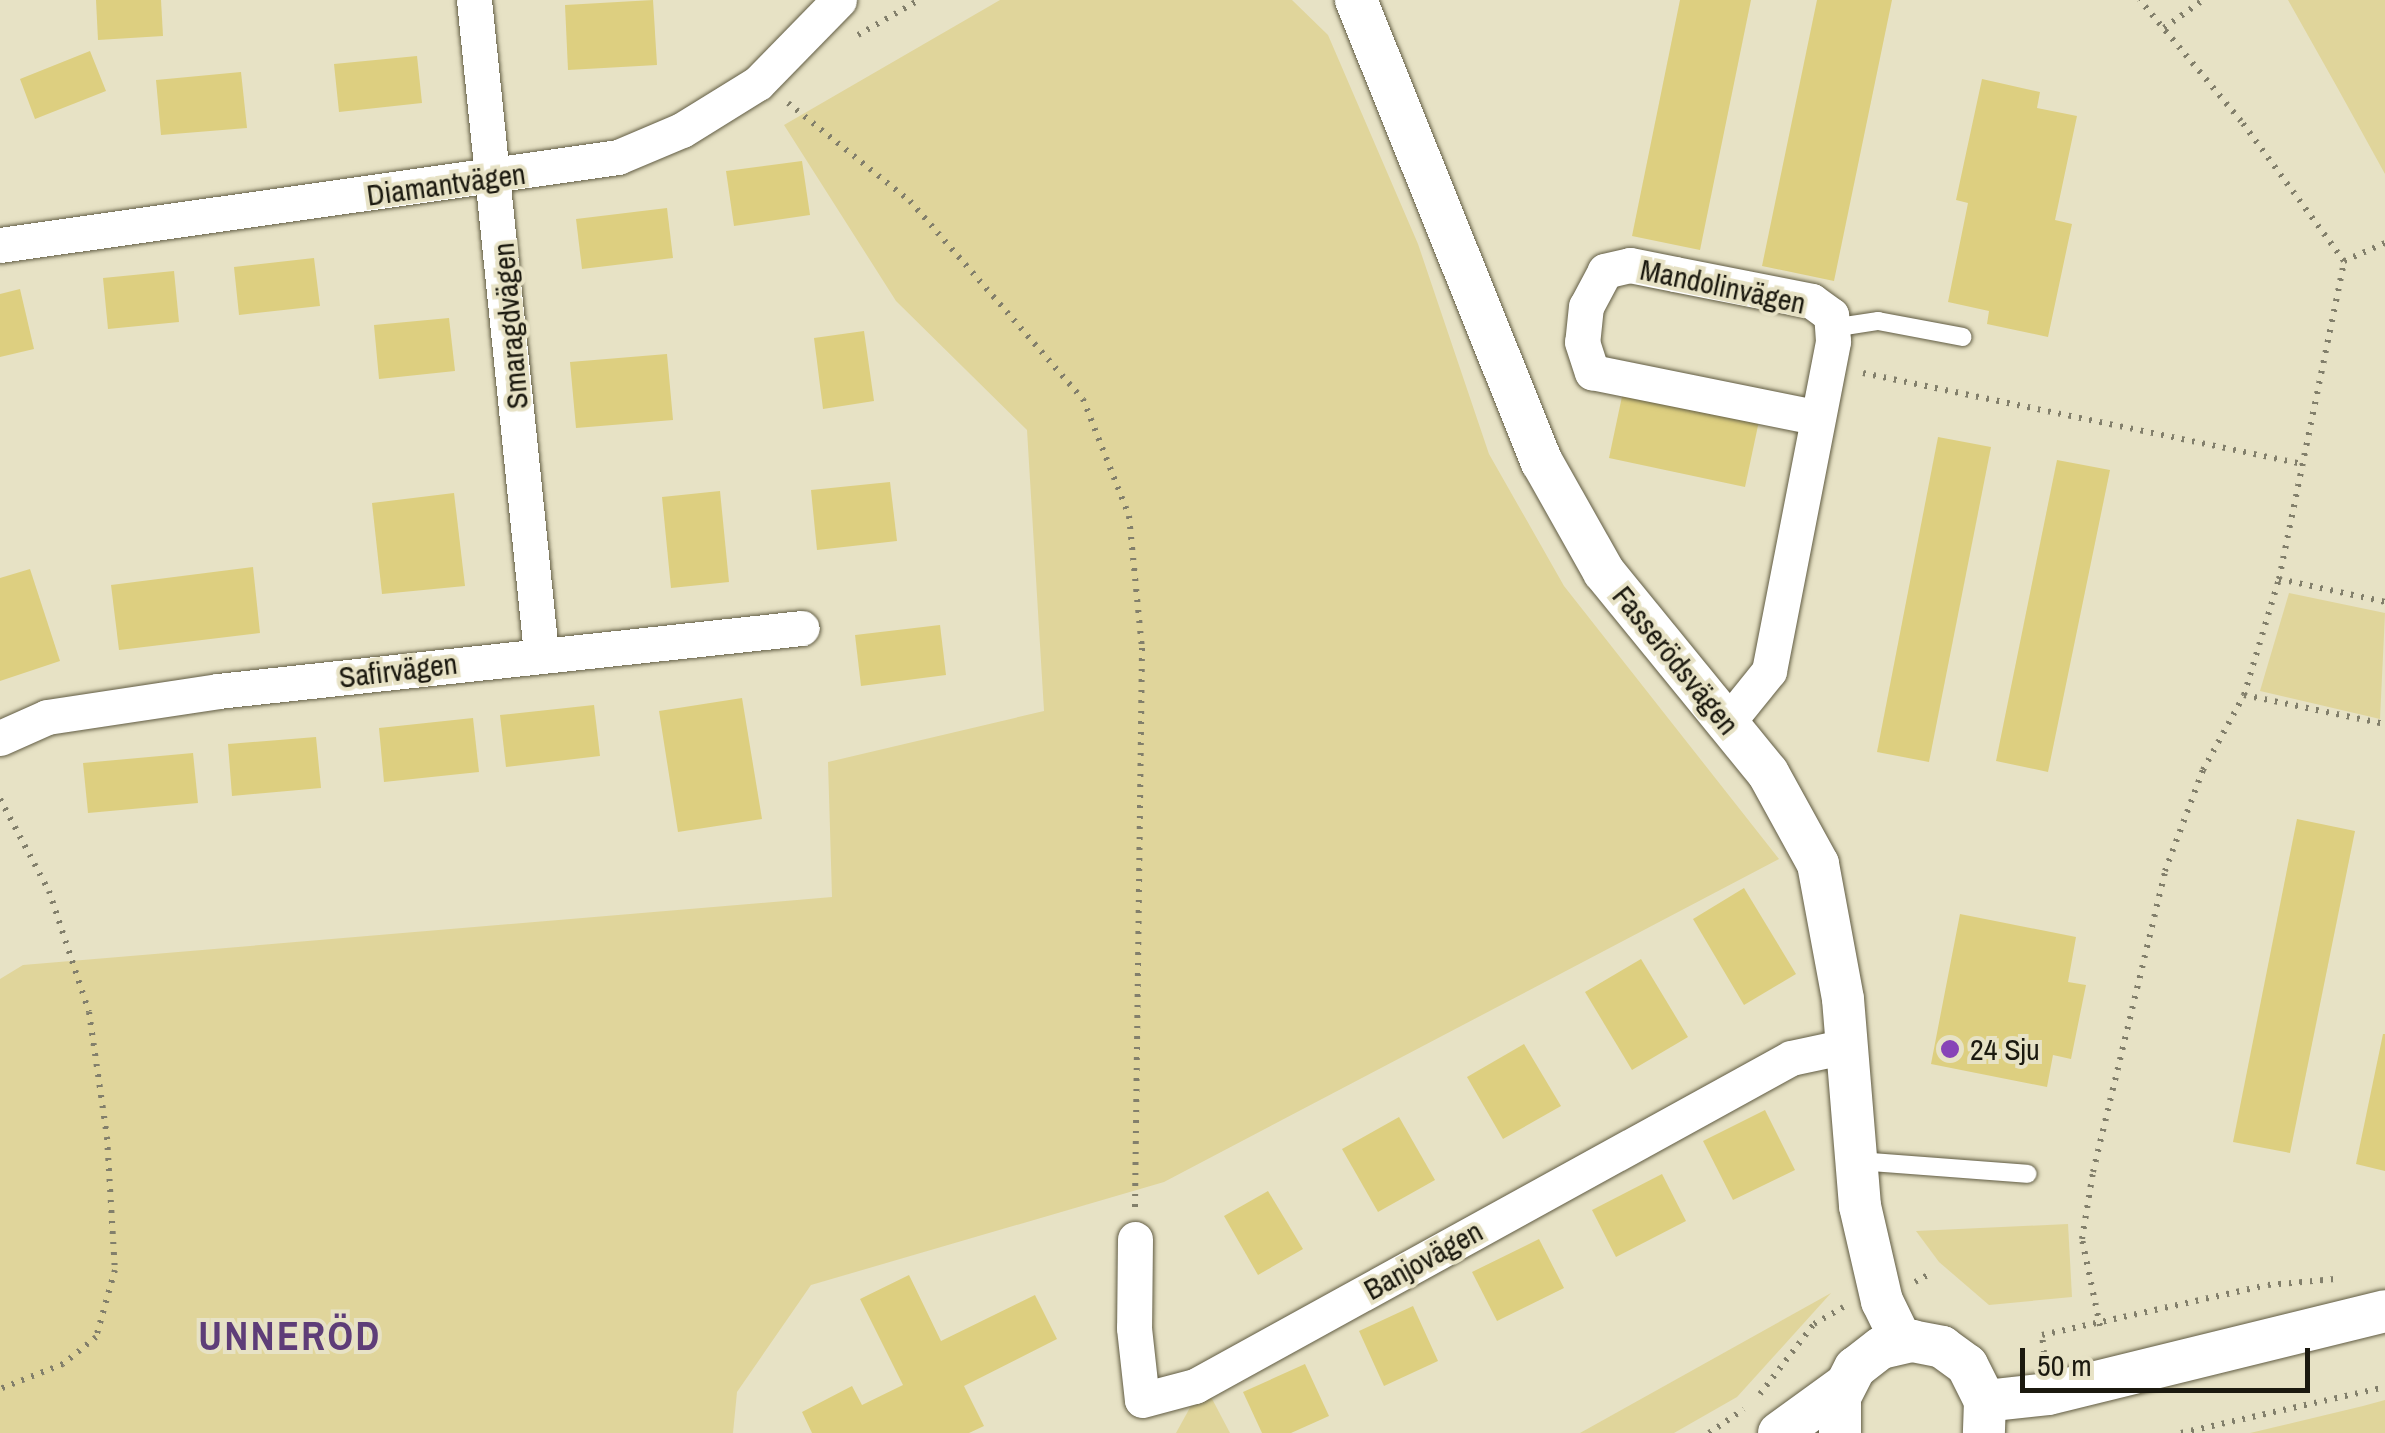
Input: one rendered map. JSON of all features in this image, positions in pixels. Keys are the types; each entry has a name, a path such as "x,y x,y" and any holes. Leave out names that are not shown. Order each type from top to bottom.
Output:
{"street":[{"name":"Smaragdvägen","path":"474,0 496,178 541,653"},
{"name":"Diamantvägen","path":"0,245 496,178 618,156 682,130 758,83 839,0"},
{"name":"Fasserödsvägen","path":"1356,0 1542,462 1604,572 1768,772 1818,864 1847,1046 1860,1206 1882,1301 1902,1342"},
{"name":"Mandolinvägen","path":"1726,723 1769,671 1827,366 1831,315 1812,301 1630,265 1605,272 1586,306 1582,342 1592,372 1816,417"},
{"name":"Safirvägen","path":"0,738 47,718 142,702 541,653 802,628"},
{"name":"Banjovägen","path":"1135,1238 1134,1328 1142,1400 1195,1386 1791,1058 1847,1046"},
{"path":"1779,1433 1844,1386 1863,1360 1902,1342 1951,1352 1973,1373 1985,1417 2048,1394 2385,1311"},
{"path":"1840,1433 1844,1386"}],"lane":[{"path":"1832,328 1878,321 1963,337"},
{"path":"1856,1161 2028,1174"}],"path":[{"path":"2100,1326 2082,1239 2092,1172 2165,871 2203,770 2244,695 2279,579 2344,261 2140,0"},
{"path":"2164,28 2203,0"},
{"path":"758,83 834,133 910,201 999,298 1084,399 1129,516 1142,648 1135,1238"},
{"path":"2344,261 2385,243"},
{"path":"1827,366 2301,464"},
{"path":"2279,579 2385,602"},
{"path":"2244,695 2385,724"},
{"path":"0,799 49,892 89,1012 107,1138 114,1270 96,1337 63,1364 0,1388"},
{"path":"2042,1335 2100,1326 2268,1285 2355,1277"},
{"path":"1709,1433 1752,1403 1798,1340 1836,1308"},
{"path":"2181,1433 2385,1387"}],"shaded area":[{"path":"1000,0 1292,0 1328,35 1418,244 1489,454 1564,586 1779,859 1164,1182 811,1285 737,1392 733,1433 0,1433 0,979 23,965 832,897 828,762 1044,711 1027,430 896,301 784,125"},
{"path":"2288,0 2385,0 2385,174 2337,87"},
{"path":"2289,593 2385,613 2380,719 2260,691"},
{"path":"2068,1224 2072,1297 1989,1305 1939,1262 1916,1231"},
{"path":"1831,1293 1737,1397 1674,1433 1580,1433"},
{"path":"1210,1395 1230,1433 1176,1433 1192,1404"},
{"path":"2385,1400 2385,1433 2250,1433 2363,1406"}],"building":[{"path":"96,0 161,0 163,36 98,40"},
{"path":"653,0 657,65 568,70 565,5"},
{"path":"1680,0 1751,0 1700,250 1632,236"},
{"path":"1817,0 1892,0 1834,281 1762,266"},
{"path":"90,51 106,91 35,119 20,79"},
{"path":"417,56 422,103 339,112 334,64"},
{"path":"241,72 247,128 161,135 156,80"},
{"path":"1982,79 2040,92 2037,108 2077,116 2055,220 2072,224 2048,337 1987,324 1989,311 1948,302 1968,203 1956,200"},
{"path":"802,161 810,215 734,226 726,171"},
{"path":"667,208 673,258 582,269 576,219"},
{"path":"314,258 320,306 239,315 234,267"},
{"path":"174,271 179,322 108,329 103,278"},
{"path":"20,289 34,349 0,357 0,294"},
{"path":"449,318 455,371 379,379 374,325"},
{"path":"864,331 874,401 823,409 814,338"},
{"path":"667,354 673,420 576,428 570,362"},
{"path":"1624,387 1760,416 1745,487 1609,458"},
{"path":"1938,437 1991,447 1929,762 1877,752"},
{"path":"2057,460 2110,470 2048,772 1996,761"},
{"path":"890,482 897,541 817,550 811,490"},
{"path":"720,491 729,582 671,588 662,497"},
{"path":"454,493 465,586 382,594 372,503"},
{"path":"253,567 260,633 119,650 111,585"},
{"path":"30,569 60,661 0,681 0,578"},
{"path":"940,625 946,675 861,686 855,635"},
{"path":"742,698 762,819 678,832 659,711"},
{"path":"594,705 600,756 506,767 500,715"},
{"path":"473,718 479,772 384,782 379,728"},
{"path":"316,737 321,788 232,796 228,744"},
{"path":"193,753 198,803 88,813 83,763"},
{"path":"2297,819 2355,831 2290,1153 2233,1142"},
{"path":"1744,888 1796,974 1744,1005 1693,919"},
{"path":"1960,914 2076,937 2068,982 2086,985 2071,1059 2053,1055 2047,1087 1931,1064"},
{"path":"1641,959 1688,1037 1632,1070 1585,992"},
{"path":"2385,1034 2385,1171 2356,1164"},
{"path":"1524,1044 1561,1106 1503,1139 1467,1077"},
{"path":"1765,1110 1795,1170 1733,1200 1703,1141"},
{"path":"1399,1117 1435,1180 1378,1212 1342,1149"},
{"path":"1662,1174 1686,1221 1616,1257 1592,1210"},
{"path":"1268,1191 1303,1249 1258,1275 1224,1216"},
{"path":"1539,1239 1564,1288 1497,1321 1472,1272"},
{"path":"909,1275 941,1341 1035,1295 1057,1339 964,1386 984,1426 969,1433 812,1433 802,1412 852,1386 862,1405 903,1385 860,1299"},
{"path":"1413,1306 1438,1361 1384,1386 1359,1331"},
{"path":"1305,1364 1329,1416 1291,1433 1262,1433 1243,1392"}],"place":[{"name":"24 Sju","path":"1950,1049"}],"district":[{"name":"UNNERÖD","path":"290,1336"}]}
